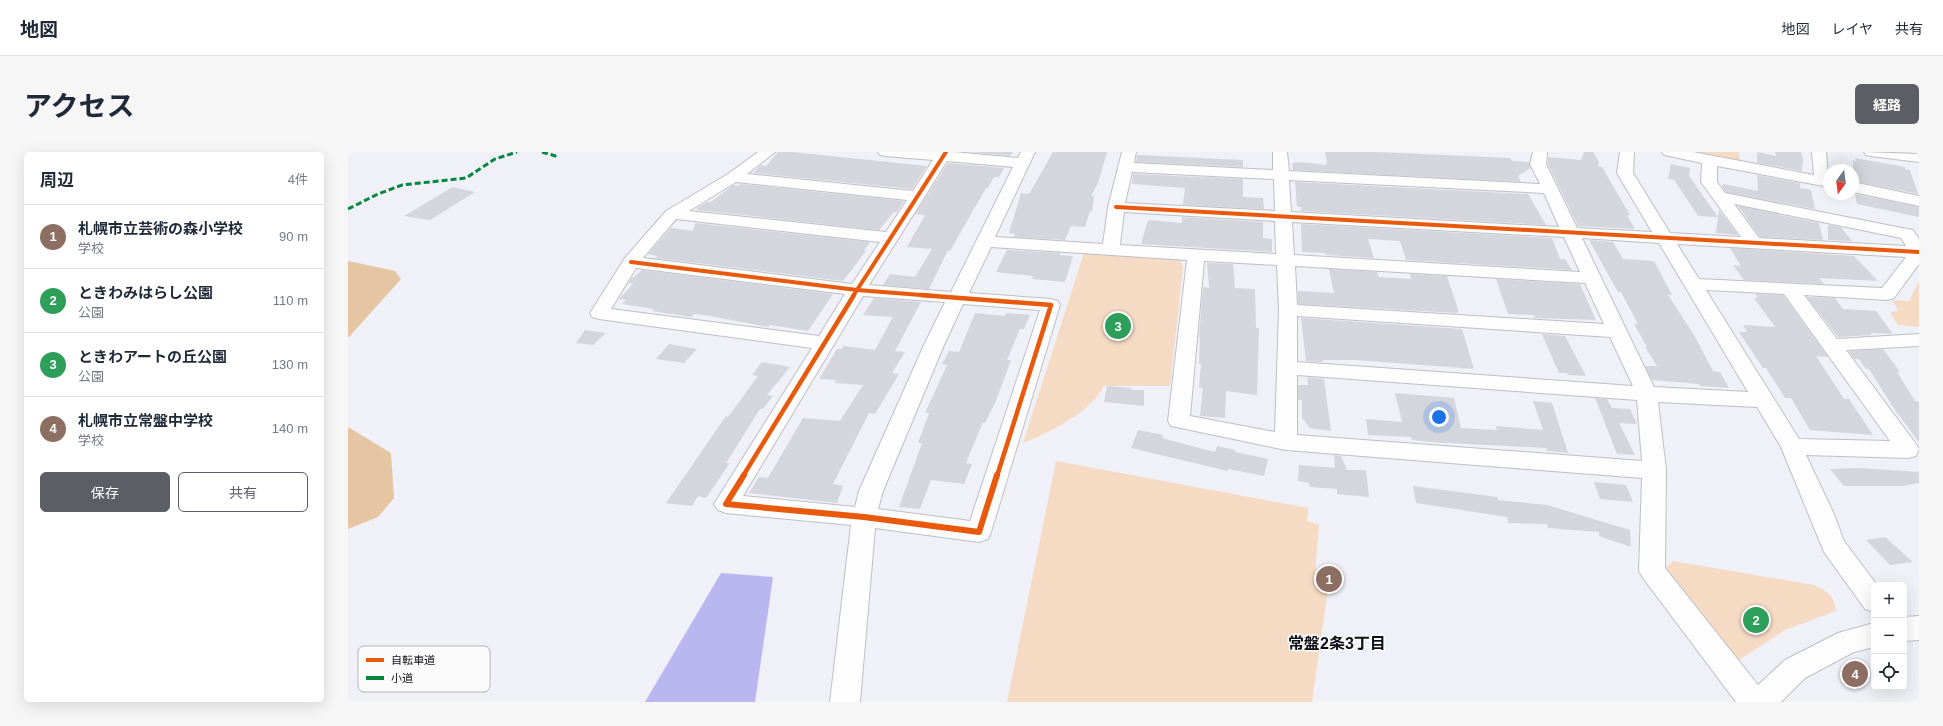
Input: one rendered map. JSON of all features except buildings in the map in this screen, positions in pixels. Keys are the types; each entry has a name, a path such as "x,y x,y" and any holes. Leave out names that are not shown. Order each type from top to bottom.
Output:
{"street":[{"path":"768,152 733,177 672,214 631,262 598,313 824,343"},
{"path":"845,702 864,517 871,491 934,345 1025,158 885,152"},
{"path":"1280,152 1288,310 1286,442"},
{"path":"1539,152 1538,164 1647,394 1654,470 1652,571 1754,702"},
{"path":"1627,152 1626,173 1792,447 1796,459 1821,512 1833,545 1871,597"},
{"path":"1669,152 1823,181"},
{"path":"1819,152 1823,169"},
{"path":"1871,152 1919,158"},
{"path":"631,262 857,290 1051,305 979,532 864,517 726,504 857,290 944,155"},
{"path":"1111,250 1116,208 1128,160 1281,175 1550,189"},
{"path":"1710,160 1709,182 1721,196 1753,242"},
{"path":"733,177 918,196"},
{"path":"1859,188 1919,200"},
{"path":"1721,196 1907,234 1919,252"},
{"path":"1116,208 1919,252"},
{"path":"672,214 891,238"},
{"path":"985,241 1111,250 1592,278"},
{"path":"1694,284 1887,294 1919,252"},
{"path":"1196,255 1179,421 1286,442 1654,470"},
{"path":"1790,289 1908,450 1792,447"},
{"path":"1288,310 1617,331"},
{"path":"1832,345 1919,340"},
{"path":"1288,368 1647,394 1763,400"},
{"path":"1907,629 1919,628"},
{"path":"1761,702 1795,669 1848,642 1871,636"}],"shaded area":[{"path":"1694,152 1739,152 1740,161"},
{"path":"1084,253 1180,260 1183,267 1170,386 1104,386 1090,404 1069,420 1023,443"},
{"path":"348,261 395,271 401,279 348,338"},
{"path":"1919,281 1919,327 1898,325 1890,313 1898,310 1892,300 1909,301"},
{"path":"348,427 391,453 394,498 378,517 348,529"},
{"path":"1056,461 1308,508 1307,521 1319,525 1314,585 1328,589 1312,702 1007,702"},
{"path":"1673,561 1814,585 1823,589 1830,595 1834,601 1836,611 1785,630 1733,664 1665,569"}],"water":[{"path":"721,573 773,577 755,702 645,702"}],"marked path":[{"path":"348,209 378,194 402,185 466,178 495,159 517,152"},
{"path":"542,152 559,157"}],"cycle path":[{"path":"631,262 857,290 1051,305 979,532 864,517 726,504 857,290 946,152"},
{"path":"1116,207 1919,252"}],"place":[{"name":"ときわアートの丘公園","path":"1118,326"},
{"name":"札幌市立芸術の森小学校","path":"1329,579"},
{"name":"ときわみはらし公園","path":"1756,620"},
{"name":"札幌市立常盤中学校","path":"1855,674"}],"district":[{"name":"常盤2条3丁目","path":"1337,643"}]}
